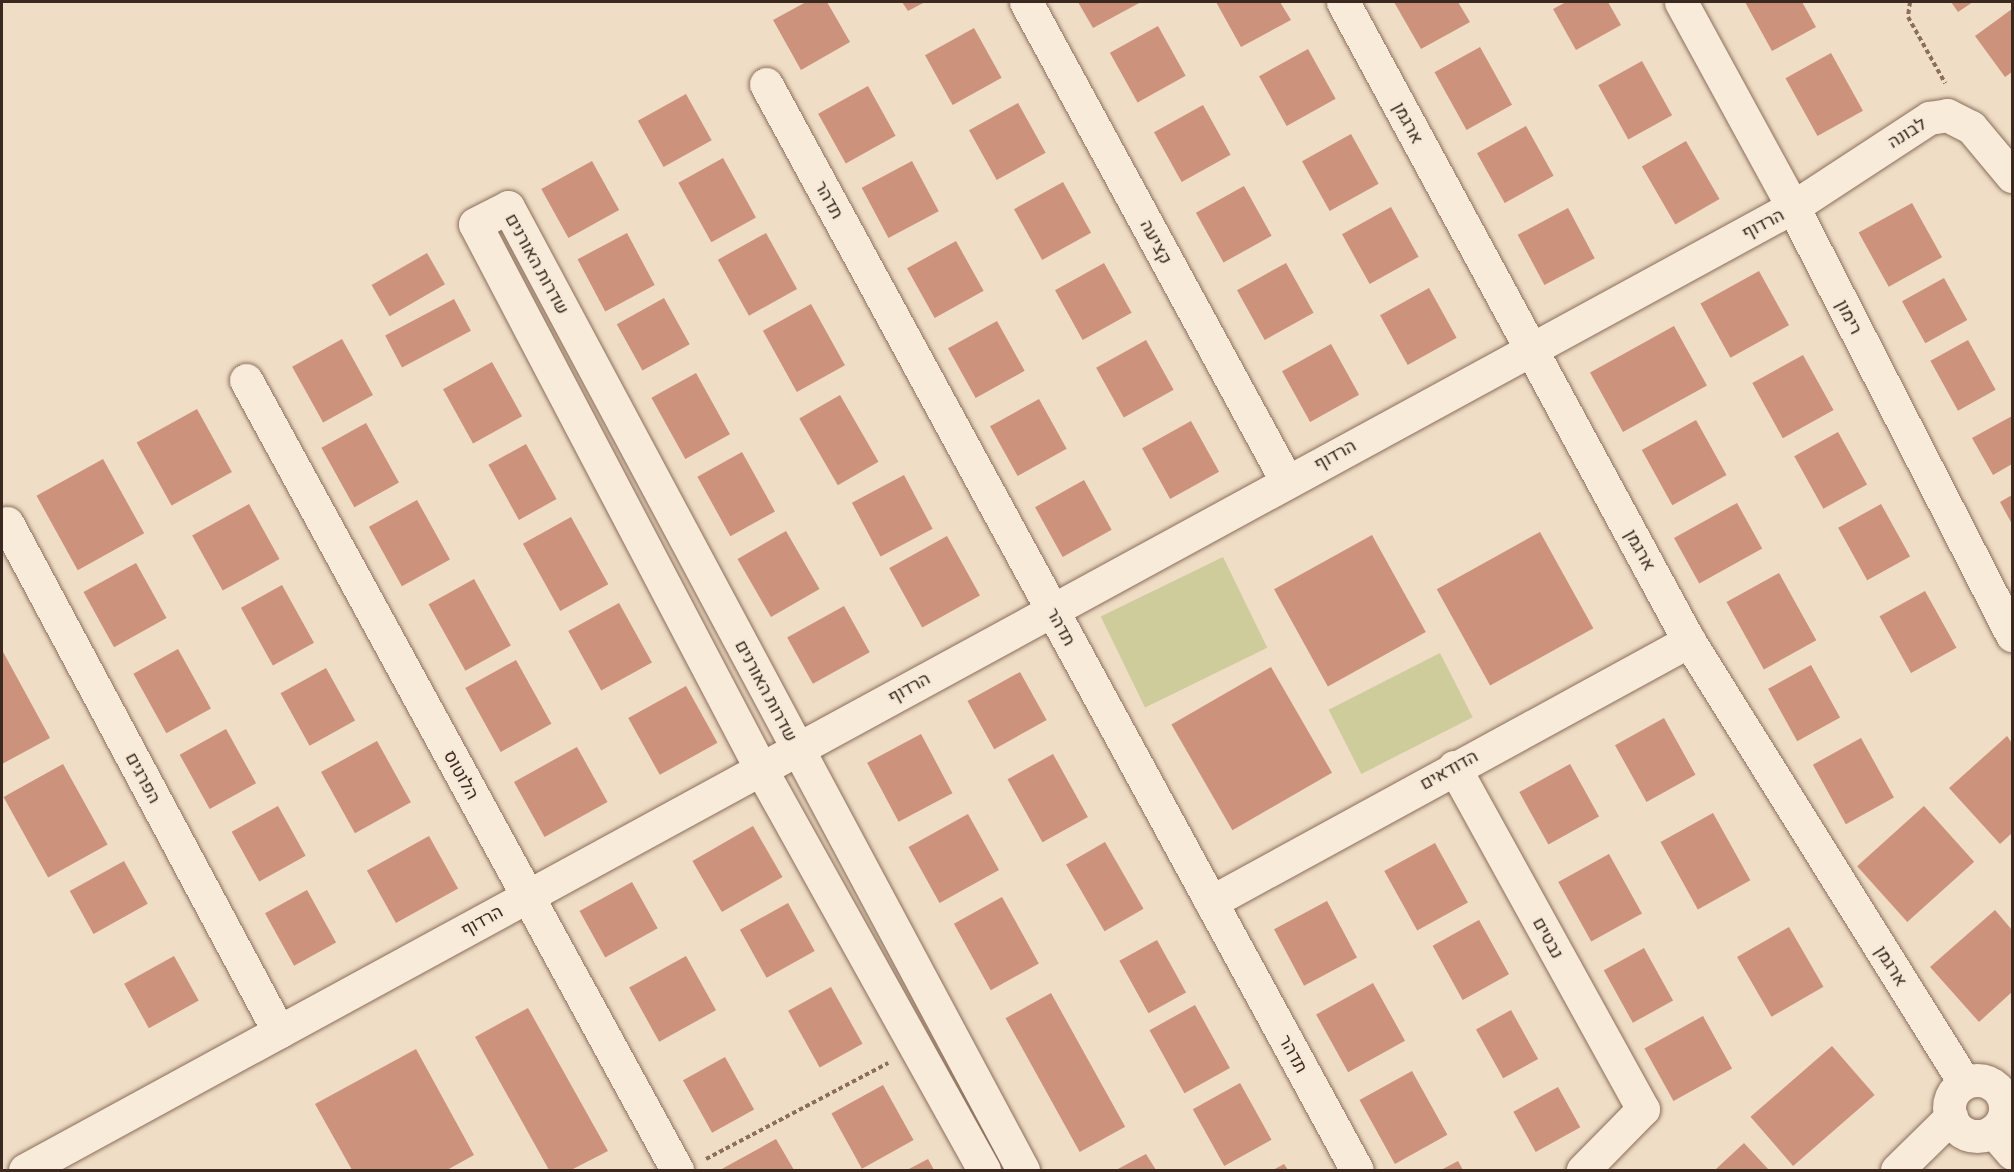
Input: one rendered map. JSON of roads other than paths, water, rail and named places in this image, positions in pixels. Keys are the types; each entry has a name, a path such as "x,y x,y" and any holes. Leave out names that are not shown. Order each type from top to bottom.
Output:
{"street":[{"name":"קציעה","path":"1026,2 1287,482"},
{"name":"ארגמן","path":"1343,2 1689,641 1997,1084"},
{"name":"רימון","path":"1681,2 1793,207 2013,635"},
{"name":"תדהר","path":"766,84 1357,1170"},
{"name":"לבונה","path":"1793,207 1929,118 1947,115 1971,128 2013,176"},
{"name":"שדרות האורנים","path":"984,1170 761,769 475,224 508,207 1023,1170"},
{"name":"הרדוף","path":"25,1170 1793,207"},
{"name":"הלוטוס","path":"246,380 528,896 686,1168"},
{"name":"הפרגים","path":"7,523 279,1032"},
{"name":"הדודאים","path":"1210,902 1689,641"},
{"name":"נבטים","path":"1454,767 1643,1109 1583,1170"},
{"path":"1925,1170 2002,1122 1997,1084 1953,1094 1980,1134"},
{"path":"1897,1170 1980,1134"}]}
